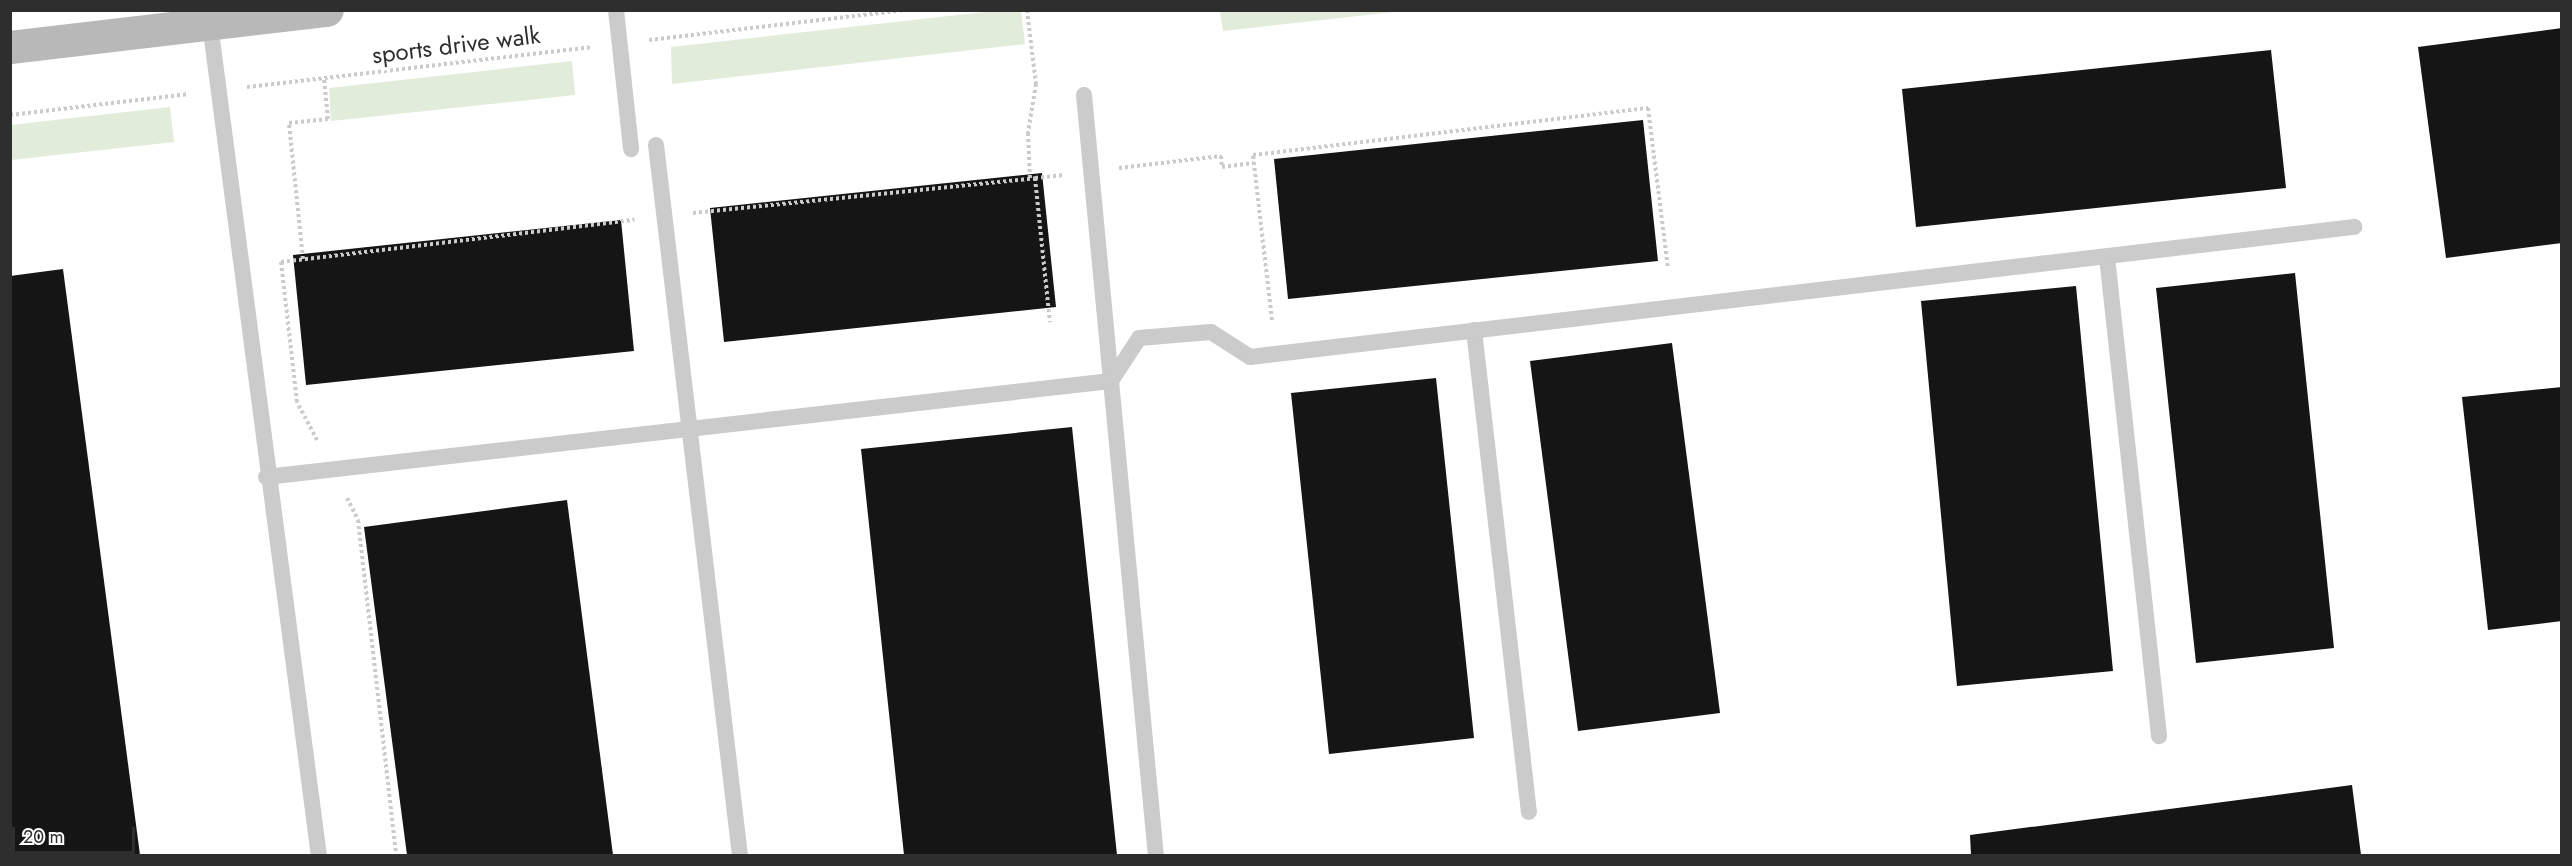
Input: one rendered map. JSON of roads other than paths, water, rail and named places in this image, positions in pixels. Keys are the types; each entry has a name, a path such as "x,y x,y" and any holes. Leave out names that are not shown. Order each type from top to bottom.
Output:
{"main road":[{"path":"13,40 210,24 327,10"}],"lane":[{"path":"616,10 631,148"},
{"path":"210,24 266,477 319,855"},
{"path":"1084,95 1156,855"},
{"path":"656,145 740,855"},
{"path":"1112,381 1139,338 1212,332 1250,357 2354,227"},
{"path":"2107,257 2159,736"},
{"path":"1474,330 1529,812"},
{"path":"266,477 1112,381"}]}
